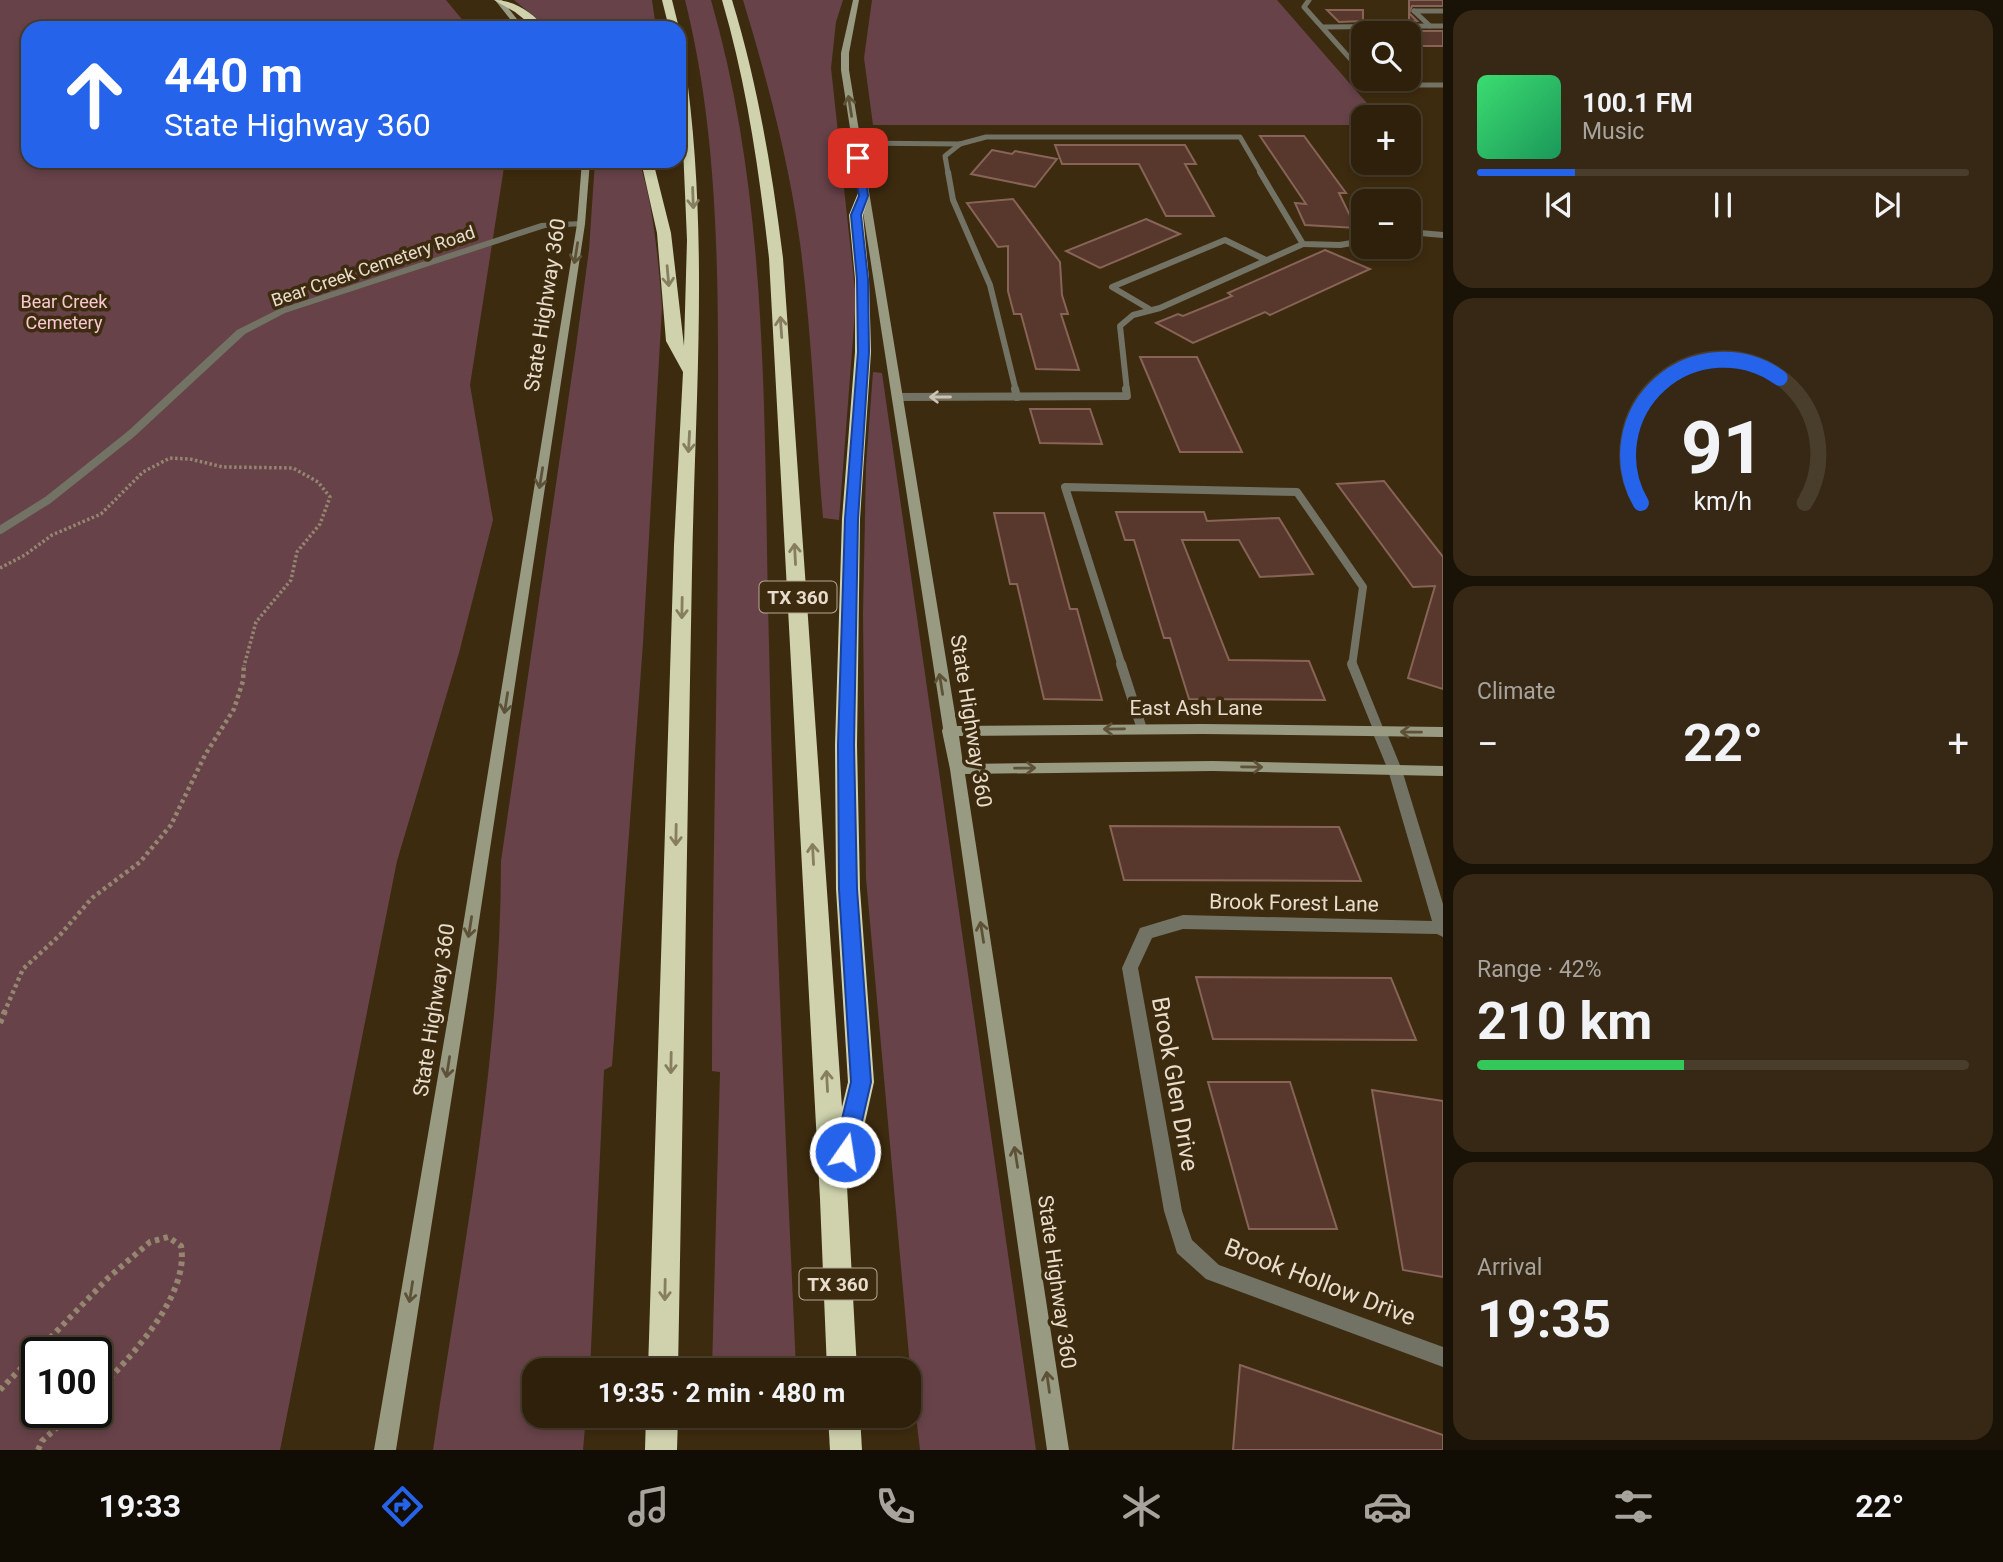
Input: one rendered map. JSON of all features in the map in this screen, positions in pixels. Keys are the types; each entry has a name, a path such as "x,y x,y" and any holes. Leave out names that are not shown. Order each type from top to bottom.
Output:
{"highway":[{"path":"498,0 519,10 532,21"},
{"path":"667,0 672,21"},
{"name":"TX 360","path":"727,0 755,108 776,258 841,1358"},
{"path":"663,1358 684,540 695,259 686,130"},
{"path":"649,168 664,233 674,341 692,374"},
{"path":"834,1199 861,1082 848,889 846,745 851,519 863,352 862,279 856,215 863,196"},
{"path":"661,1450 662,1428"},
{"path":"845,1428 846,1450"}],"main road":[{"path":"498,0 515,21"},
{"name":"State Highway 360","path":"856,0 845,52 845,69 863,196 957,769 1058,1450"},
{"name":"State Highway 360","path":"385,1450 581,224 585,168"},
{"name":"East Ash Lane","path":"949,731 1142,729 1443,732"},
{"path":"957,769 1213,766 1443,771"}],"street":[{"name":"Bear Creek Cemetery Road","path":"131,434 241,332 274,315 544,225 581,224"},
{"path":"1379,731 1395,770 1443,929"},
{"name":"Brook Forest Lane","path":"1146,933 1183,922 1443,929"},
{"name":"Brook Glen Drive","path":"1146,933 1129,968 1172,1211 1184,1246"},
{"name":"Brook Hollow Drive","path":"1184,1246 1213,1272 1443,1357"}],"lane":[{"path":"1309,0 1304,7 1351,59"},
{"path":"1430,26 1414,11 1443,11"},
{"path":"1323,27 1443,26"},
{"path":"1421,85 1443,85"},
{"path":"856,143 960,144 986,137 1240,137 1303,244"},
{"path":"960,144 945,156 953,200 990,285 1017,397"},
{"path":"1421,233 1443,235"},
{"path":"1151,310 1111,287 1225,240 1266,260"},
{"path":"896,397 1126,396 1120,326 1133,315 1151,310 1303,244 1351,243"},
{"path":"0,530 48,500 131,434"},
{"path":"1142,729 1065,488 1297,492 1363,587 1350,663 1379,731"}],"path":[{"path":"0,568 29,552 44,539 81,524 108,509 139,476 169,458 182,458 222,467 287,465 304,472 324,488 330,497 320,524 297,552 291,580 256,622 234,709 205,755 171,825 140,862 92,898 60,934 23,969 0,1023"},
{"path":"51,1337 109,1277 150,1242 168,1237 181,1246 183,1266 161,1312 112,1377"},
{"path":"0,1390 21,1368"},
{"path":"38,1450 42,1441 56,1428"}],"green space":[{"name":"Bear Creek Cemetery","path":"0,0 446,0 463,21 21,21 21,168 504,168 470,385 493,520 459,653 397,861 280,1450 0,1450"},
{"path":"514,0 652,0 655,21 540,21"},
{"path":"685,0 711,0 745,158 760,319 774,825 796,1358 712,1358 720,1072 712,1071 718,329 711,163 697,54"},
{"path":"743,0 843,0 836,22 831,68 856,299 839,520 823,518 808,312 800,243 776,120"},
{"path":"872,0 1277,0 1351,85 1351,91 1356,91 1369,105 1351,105 1351,125 873,125 864,58"},
{"path":"595,168 641,168 652,215 662,307 643,643 612,1066 604,1070 591,1358 522,1358 522,1428 585,1428 583,1450 433,1450 487,1083 499,935 501,861 589,250"},
{"path":"873,372 882,373 1036,1450 920,1450 917,1428 921,1428 921,1358 909,1356 866,878 863,614 866,466"}],"building":[{"path":"1409,0 1443,0 1443,6 1412,6 1409,13"},
{"path":"1327,10 1363,10 1363,21 1339,22"},
{"path":"1409,13 1417,21 1409,21"},
{"path":"1421,31 1443,31 1443,46 1421,46"},
{"path":"1260,136 1304,136 1346,193 1339,193 1351,218 1351,228 1305,225 1295,203 1306,204"},
{"path":"1055,145 1185,145 1196,164 1185,164 1214,216 1166,216 1139,164 1062,164"},
{"path":"992,150 1012,154 1015,151 1057,159 1035,187 971,174"},
{"path":"1013,199 1060,262 1062,295 1068,314 1061,314 1079,370 1036,369 1021,314 1014,314 1008,291 1008,246 998,247 967,203"},
{"path":"1146,219 1180,234 1100,268 1066,251"},
{"path":"1325,250 1370,269 1270,315 1265,312 1193,343 1156,323 1178,314 1183,316 1232,296 1228,293"},
{"path":"1140,357 1197,357 1242,452 1180,452"},
{"path":"1030,409 1090,409 1102,444 1040,443"},
{"path":"1384,481 1443,557 1443,689 1408,678 1435,586 1413,587 1337,484"},
{"path":"1116,512 1204,512 1207,521 1279,518 1313,574 1260,577 1239,540 1182,540 1229,660 1309,661 1325,700 1189,699 1170,638 1164,638 1134,540 1125,540"},
{"path":"994,513 1044,513 1070,609 1077,609 1102,700 1044,699 1017,584 1010,584"},
{"path":"1110,826 1339,827 1361,881 1124,880"},
{"path":"1196,977 1391,978 1416,1040 1213,1039"},
{"path":"1208,1082 1290,1082 1337,1229 1249,1229"},
{"path":"1372,1090 1443,1101 1443,1277 1403,1270"},
{"path":"1240,1365 1443,1435 1443,1450 1233,1450"}],"route":[{"path":"845,1152 861,1082 848,889 846,745 851,519 863,352 862,279 856,215 863,196 858,158"}]}
